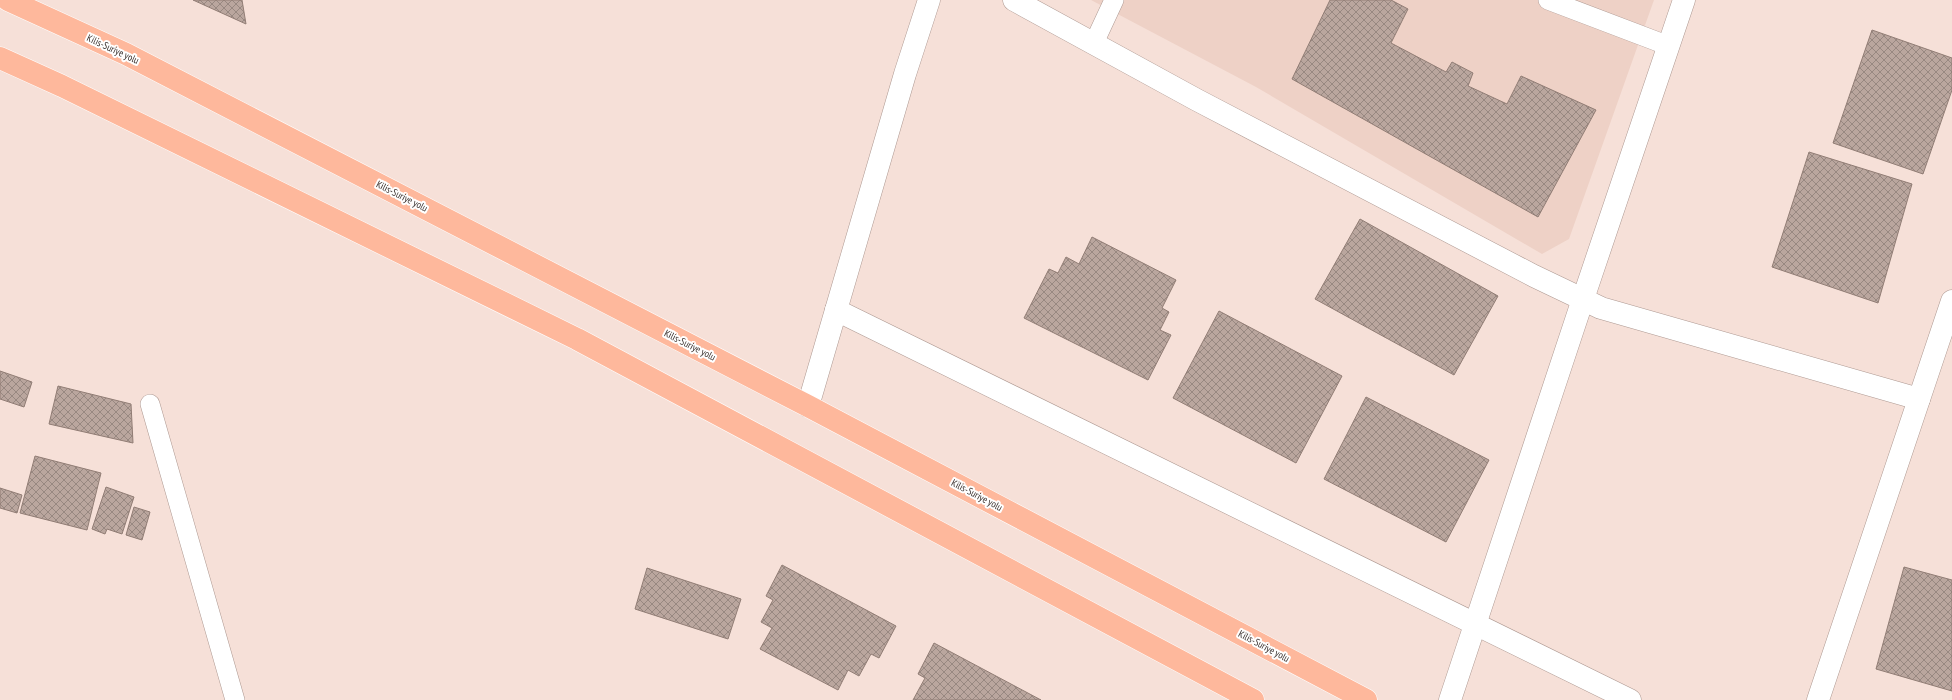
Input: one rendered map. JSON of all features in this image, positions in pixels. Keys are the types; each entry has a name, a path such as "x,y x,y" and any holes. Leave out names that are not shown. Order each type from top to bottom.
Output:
{"highway":[{"name":"Kilis-Suriye yolu","path":"8,0 126,54 808,406 1366,700"},
{"path":"0,58 62,86 577,339 1253,700"}],"street":[{"path":"808,406 905,74 929,0"},
{"path":"1014,0 1366,188 1534,276 1601,308 1919,399"},
{"path":"1450,700 1684,0"},
{"path":"1818,700 1952,301"},
{"path":"836,310 1630,700"}],"lane":[{"path":"1094,43 1114,0"},
{"path":"1548,0 1668,46"},
{"path":"150,404 235,700"}],"shaded area":[{"path":"1091,0 1654,0 1569,239 1542,254 1256,87"}],"building":[{"path":"193,0 242,0 246,24"},
{"path":"1330,0 1391,0 1408,9 1391,43 1446,72 1452,62 1473,73 1468,86 1507,104 1521,76 1596,110 1538,217 1292,79"},
{"path":"1872,30 1952,58 1952,90 1923,174 1833,143"},
{"path":"1809,152 1912,184 1878,303 1772,267"},
{"path":"1360,219 1498,296 1454,375 1315,299"},
{"path":"1092,237 1176,280 1162,308 1169,312 1160,330 1171,335 1148,380 1024,318 1049,269 1058,273 1066,257 1079,264"},
{"path":"1219,311 1342,376 1296,463 1173,398"},
{"path":"0,371 32,382 24,407 0,399"},
{"path":"58,386 131,404 133,443 49,424"},
{"path":"1366,397 1489,460 1446,542 1324,479"},
{"path":"35,456 101,473 87,530 20,513"},
{"path":"106,487 134,497 122,534 107,529 105,534 92,529"},
{"path":"0,488 22,495 17,513 0,508"},
{"path":"134,507 150,512 142,540 126,535"},
{"path":"782,565 896,626 879,658 871,654 859,676 848,670 838,690 760,649 772,628 761,622 773,600 766,596"},
{"path":"1904,567 1952,580 1952,691 1876,669"},
{"path":"647,568 741,599 728,639 635,609"},
{"path":"934,643 1041,700 913,700 925,678 918,674"}]}
